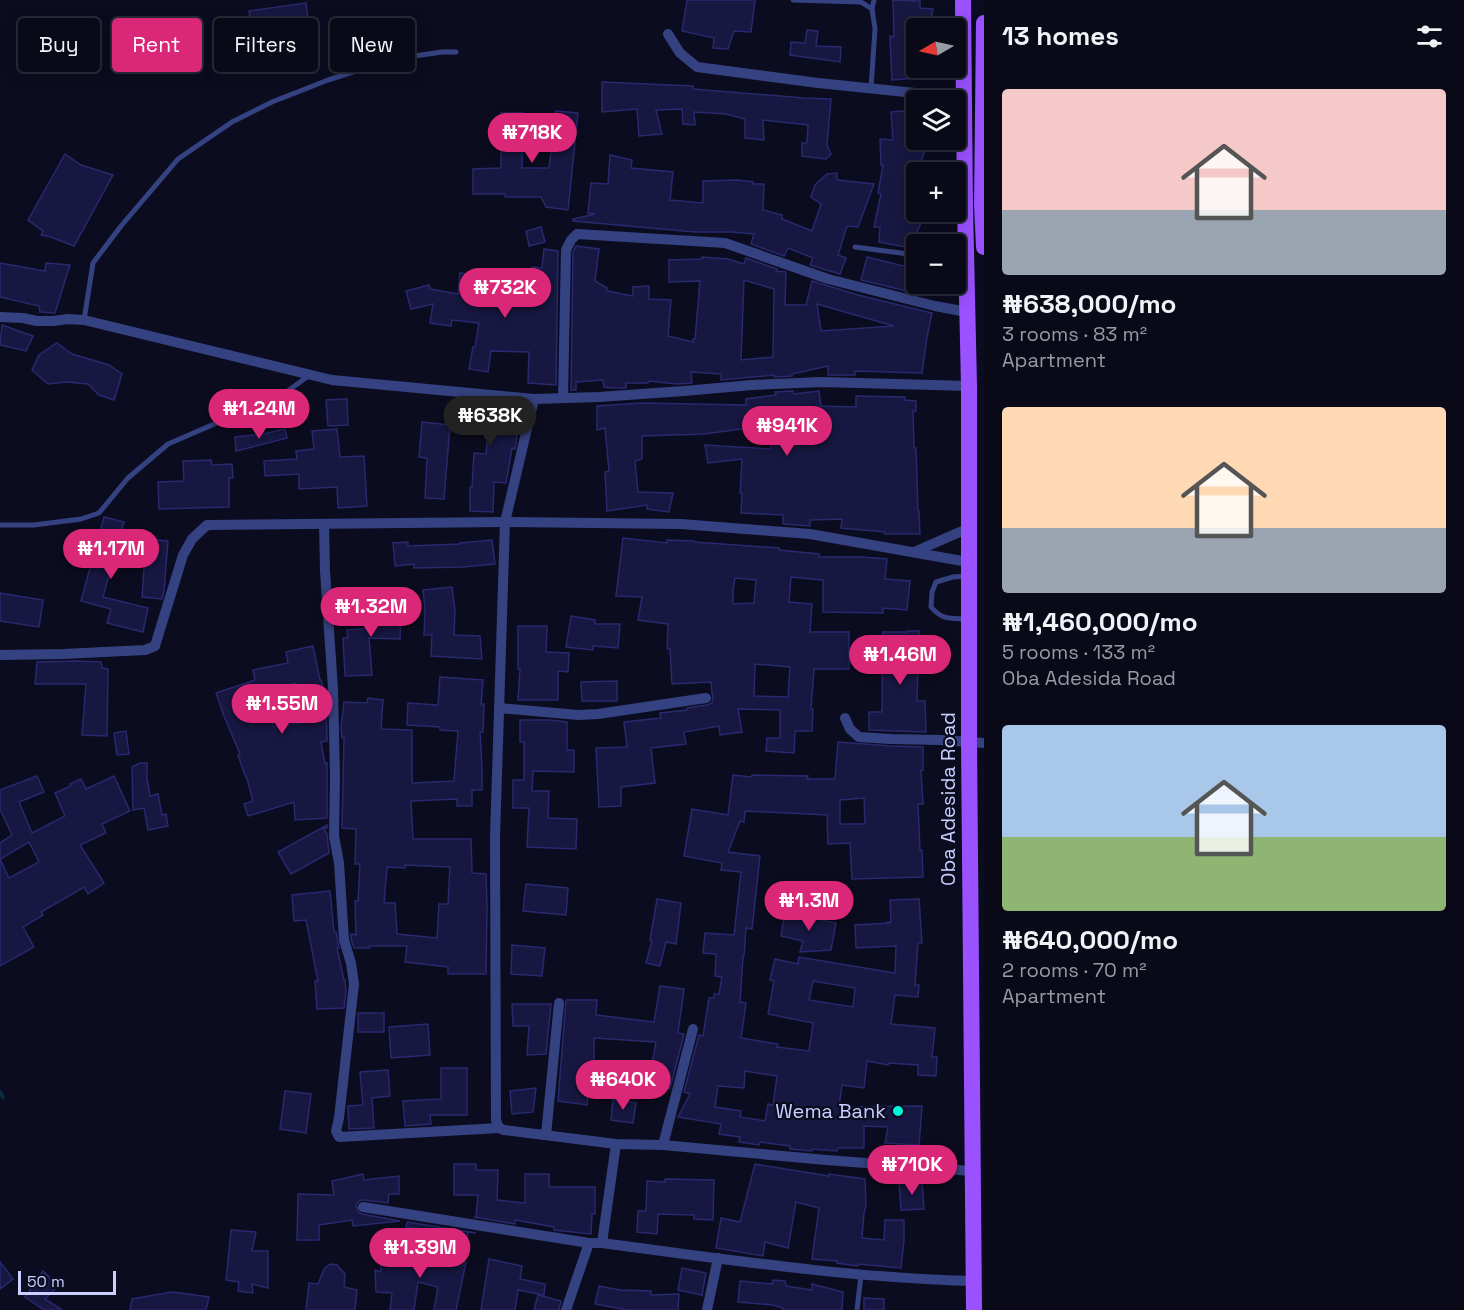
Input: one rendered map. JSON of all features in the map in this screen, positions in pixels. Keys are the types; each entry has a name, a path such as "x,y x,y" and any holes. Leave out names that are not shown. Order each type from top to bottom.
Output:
{"main road":[{"name":"Oba Adesida Road","path":"963,0 964,90"},
{"path":"984,23 982,205 984,247"},
{"name":"Oba Adesida Road","path":"961,234 963,150"},
{"name":"Oba Adesida Road","path":"965,294 969,386 968,619 976,742 972,1171 974,1310"}],"street":[{"path":"668,34 680,53 697,67 906,92"},
{"path":"563,398 566,250 577,234 725,243 828,279 967,312"},
{"path":"0,317 37,321 84,320 332,380 534,399 822,382 969,386"},
{"path":"499,1128 496,1120 495,837 505,522 534,399"},
{"path":"0,655 146,650 155,646 183,555 192,538 207,525 505,522 681,524 810,534 913,552 968,569"},
{"path":"324,524 333,689 335,776 333,830 339,863 344,940 354,984 336,1131 339,1137 499,1128 616,1144 663,1144 972,1171"},
{"path":"913,552 969,528"},
{"path":"499,708 578,715 706,698"},
{"path":"845,718 850,729 859,736 976,742"},
{"path":"546,1135 559,1003"},
{"path":"663,1144 693,1029"},
{"path":"602,1243 616,1144"},
{"path":"363,1207 590,1243 861,1275 915,1280 972,1281"},
{"path":"566,1310 590,1243"},
{"path":"707,1310 718,1258"}],"lane":[{"path":"793,0 861,2 872,9"},
{"path":"871,88 875,29 872,9 874,0"},
{"path":"84,320 93,263 178,159 232,122 309,87 393,59 456,52"},
{"path":"855,247 906,254"},
{"path":"0,525 34,525 81,519 99,513 128,478 168,444 284,394 310,375"},
{"path":"968,569 936,582 932,591 932,607 938,615 968,619"},
{"path":"857,1310 861,1275"}],"building":[{"path":"687,0 755,0 751,32 734,31 728,49 713,48 714,38 682,31"},
{"path":"893,0 920,1 920,8 933,9 931,18 906,18 906,78 917,78 892,80 890,36 894,37"},
{"path":"306,3 308,18 250,18 249,11"},
{"path":"807,30 818,31 816,46 841,47 840,62 790,55 791,42 805,43"},
{"path":"602,82 693,86 693,89 831,99 827,145 831,154 826,159 802,156 802,143 807,143 808,125 763,120 764,140 745,138 745,119 726,114 694,112 695,125 683,124 682,109 656,110 662,134 639,136 637,109 602,112"},
{"path":"556,111 578,113 568,210 546,207 541,197 473,194 473,169 501,168 501,113 523,113 522,168 549,168"},
{"path":"906,111 906,150 925,150 921,162 906,162 906,222 921,223 916,234 906,234 906,247 879,242 880,227 874,227 881,194 878,193 883,165 881,165 880,139 893,140 891,112"},
{"path":"65,154 81,165 113,175 74,246 41,235 43,231 28,220"},
{"path":"610,155 632,160 631,168 673,172 670,200 703,203 703,181 737,180 764,184 763,210 782,215 782,219 812,231 821,204 811,197 815,185 827,174 837,173 837,180 874,184 858,227 847,226 838,255 846,258 840,274 810,265 813,258 788,248 784,256 751,244 754,234 695,232 573,221 573,219 595,214 588,213 591,183 608,184"},
{"path":"541,227 545,242 529,246 526,231"},
{"path":"576,246 599,249 595,281 607,288 607,291 633,296 633,287 649,286 649,299 671,300 668,336 693,342 700,281 669,282 669,260 702,259 702,257 728,259 744,264 746,258 777,269 776,271 786,272 785,305 806,305 812,281 932,313 922,373 855,371 855,375 828,375 828,366 792,374 792,376 774,377 774,375 721,380 721,374 691,372 692,383 649,381 648,383 626,383 626,388 613,388 604,387 603,380 576,382 576,390 571,390 573,252","holes":["744,280 774,289 773,357 741,360","817,304 894,326 821,331"]},
{"path":"544,249 558,251 556,385 528,383 529,352 491,351 488,372 469,369 479,323 452,320 451,326 430,323 433,304 411,309 406,291 429,285 430,289 458,294 460,273 480,275 477,300 506,305 526,305 532,267 542,268"},
{"path":"867,257 906,267 906,291 861,280"},
{"path":"0,263 45,271 46,263 70,265 55,313 40,312 39,306 0,297"},
{"path":"2,325 33,336 26,351 0,345"},
{"path":"57,343 72,354 109,365 122,374 114,400 99,395 88,384 66,382 48,384 32,370 39,355"},
{"path":"793,391 794,394 819,391 821,406 856,407 856,396 905,397 905,400 916,401 916,411 913,411 914,448 916,448 920,534 885,534 885,532 841,528 842,519 810,520 810,526 783,524 783,515 741,513 742,459 708,463 705,445 771,449 771,425 704,434 642,436 642,459 635,461 638,492 673,493 669,512 647,509 647,505 607,511 605,472 609,471 605,428 597,430 597,406 641,403 746,405 746,399 776,395 775,392"},
{"path":"347,399 348,425 328,426 326,400"},
{"path":"455,403 521,405 515,449 512,448 506,483 494,482 493,512 470,511 474,453 486,454 488,429 454,427"},
{"path":"422,422 450,425 444,499 425,498 427,458 419,457"},
{"path":"285,429 287,438 236,451 235,437"},
{"path":"337,429 340,457 364,456 367,506 338,508 337,487 299,489 299,474 265,476 264,461 297,459 296,451 314,449 312,431"},
{"path":"211,460 212,465 232,464 233,478 229,478 229,507 159,509 158,482 184,481 183,461"},
{"path":"104,517 124,522 103,597 148,608 143,632 107,623 111,609 81,601"},
{"path":"623,538 667,543 667,540 694,541 779,548 779,550 819,554 819,557 887,559 885,579 910,581 907,610 883,608 883,613 823,612 823,580 791,577 789,602 812,604 810,632 849,632 849,669 814,669 812,731 795,731 794,753 766,751 767,738 780,738 780,710 738,709 742,732 720,735 719,726 684,732 686,744 651,748 655,783 621,787 621,806 599,807 596,748 627,747 624,722 661,718 660,713 687,710 687,708 712,703 713,697 711,682 672,684 670,649 667,649 668,624 638,620 642,597 616,596","holes":["735,578 756,580 754,603 733,604","755,664 790,667 788,697 754,696"]},
{"path":"146,539 168,541 162,599 142,597"},
{"path":"492,540 495,564 414,568 414,564 395,566 393,543 408,542 408,546"},
{"path":"452,587 455,611 454,635 480,636 482,659 431,656 432,635 424,635 423,590"},
{"path":"0,593 43,600 39,627 0,621"},
{"path":"401,602 400,639 369,638 372,675 345,676 343,638 348,638 347,630 373,628 374,603"},
{"path":"571,616 595,620 595,624 620,624 618,648 593,646 593,650 566,647"},
{"path":"518,626 547,626 546,652 569,653 568,672 558,671 558,700 518,700 520,669 518,669"},
{"path":"919,631 917,701 925,701 926,732 869,730 869,712 882,712 883,632"},
{"path":"313,646 326,697 327,741 321,742 325,764 327,763 327,818 295,820 294,802 248,816 244,804 253,801 238,755 240,754 216,693 255,680 253,670 288,663 286,652","holes":["296,683 306,722 274,727 259,690"]},
{"path":"37,662 101,662 102,668 108,669 107,736 82,735 86,684 35,684"},
{"path":"440,677 483,680 481,704 484,704 483,732 480,732 482,790 472,790 472,806 457,806 457,799 411,801 413,839 471,839 472,873 486,874 486,974 448,974 448,967 405,962 407,946 354,948 351,939 351,934 356,935 355,901 358,901 360,864 355,864 356,829 342,828 344,738 342,738 341,728 344,702 367,703 368,698 383,700 381,729 412,730 412,783 454,781 458,731 440,730 440,727 407,725 408,703 438,705","holes":["405,865 450,867 448,904 439,904 437,938 397,934 395,903 384,903 387,867 405,868"]},
{"path":"617,681 617,701 582,701 581,682"},
{"path":"520,720 567,722 567,750 574,750 574,772 533,771 532,791 549,791 548,818 577,819 576,849 527,847 529,808 513,808 513,780 524,780 524,742 520,742"},
{"path":"126,731 129,754 117,755 114,733"},
{"path":"838,742 923,747 923,770 921,770 923,804 918,804 923,877 852,879 850,843 828,844 827,815 745,811 744,822 740,821 728,852 760,856 752,929 746,928 743,956 740,1002 746,1003 741,1038 778,1044 777,1047 809,1051 813,1023 768,1014 774,981 770,980 775,959 798,964 799,957 895,973 896,946 856,948 855,925 889,923 891,922 890,900 919,899 922,943 918,943 915,985 919,985 918,997 895,995 891,1024 935,1028 932,1057 937,1057 936,1076 918,1075 918,1065 889,1063 888,1065 867,1061 864,1088 842,1085 839,1107 922,1106 919,1145 885,1143 888,1127 864,1126 864,1148 838,1148 837,1151 790,1149 790,1146 739,1142 740,1137 719,1134 721,1124 678,1117 690,1094 684,1092 699,1035 703,1036 709,998 714,998 714,994 719,994 722,977 715,976 716,954 703,953 705,933 734,935 741,872 721,870 722,863 684,856 692,809 728,815 733,775 808,776 807,779 835,779","holes":["864,798 865,824 840,824 840,800","813,981 855,988 853,1007 809,1000","745,1071 777,1076 773,1105 768,1104 765,1121 740,1117 741,1111 715,1107 718,1086 744,1088"]},
{"path":"140,763 147,763 150,796 158,794 162,815 166,814 168,826 148,830 144,808 133,810 132,767"},
{"path":"37,776 44,792 19,802 32,833 65,816 55,793 81,779 86,789 114,776 130,811 102,824 106,833 80,845 104,883 88,894 84,887 41,912 43,915 23,927 34,947 0,966 0,859 0,843 12,835 0,809 0,790","holes":["29,842 39,862 9,878 0,859"]},
{"path":"327,825 327,828 323,828 327,834 329,853 291,874 278,852"},
{"path":"526,884 568,888 566,915 523,911"},
{"path":"330,891 334,932 336,932 346,992 344,1008 317,1009 315,981 318,981 306,920 294,921 292,895"},
{"path":"657,899 681,903 676,944 666,942 660,966 646,963 652,941 650,940"},
{"path":"785,912 836,923 831,950 800,952 803,941 781,936"},
{"path":"512,945 545,948 542,976 511,974"},
{"path":"660,986 684,989 678,1033 684,1034 670,1089 648,1084 656,1042 594,1038 594,1076 590,1076 587,1105 558,1101 566,1000 597,1000 596,1015 654,1022"},
{"path":"512,1004 551,1004 546,1054 527,1055 529,1026 513,1026"},
{"path":"358,1013 384,1013 384,1032 358,1032"},
{"path":"428,1024 430,1055 391,1058 389,1027"},
{"path":"441,1068 467,1068 467,1115 430,1115 431,1124 405,1126 403,1101 441,1099"},
{"path":"388,1070 390,1096 372,1098 374,1128 349,1129 348,1106 363,1105 360,1072"},
{"path":"536,1088 533,1112 512,1114 510,1091"},
{"path":"285,1091 311,1094 306,1133 280,1129"},
{"path":"613,1099 636,1103 633,1123 611,1120"},
{"path":"454,1164 476,1164 476,1170 498,1170 497,1200 525,1203 525,1174 549,1174 549,1187 595,1187 595,1214 592,1214 591,1234 554,1230 554,1227 515,1220 515,1224 474,1217 476,1217 478,1195 454,1195"},
{"path":"755,1164 829,1176 829,1174 865,1179 866,1206 862,1238 884,1240 885,1220 904,1220 901,1268 858,1264 858,1266 812,1259 819,1208 796,1202 788,1248 765,1242 763,1256 716,1248 721,1218 740,1222"},
{"path":"363,1174 364,1180 399,1176 399,1194 389,1194 388,1203 360,1200 356,1205 358,1212 400,1221 353,1226 352,1220 319,1225 319,1240 297,1240 298,1194 334,1195 332,1181"},
{"path":"665,1179 714,1180 713,1220 694,1219 694,1215 658,1214 657,1234 637,1232 638,1211 646,1211 647,1181 665,1182"},
{"path":"922,1181 924,1209 901,1210 899,1183"},
{"path":"407,1222 476,1233 468,1232 467,1236 446,1234 447,1232 406,1227"},
{"path":"231,1230 256,1232 252,1251 268,1251 268,1288 252,1284 253,1293 238,1291 239,1282 226,1280"},
{"path":"417,1250 441,1254 466,1262 456,1310 434,1310 438,1287 418,1282 414,1310 390,1310 392,1293 376,1292 375,1270 381,1272 381,1254 416,1256"},
{"path":"489,1259 522,1266 520,1279 545,1284 544,1295 518,1290 515,1310 481,1310"},
{"path":"0,1262 13,1279 0,1289"},
{"path":"330,1264 337,1265 345,1274 344,1287 357,1290 355,1310 306,1310 309,1283 318,1284 324,1269"},
{"path":"682,1268 706,1273 702,1295 678,1290"},
{"path":"43,1271 58,1286 45,1299 62,1310 44,1310 25,1297"},
{"path":"773,1280 785,1281 786,1286 812,1290 812,1284 843,1292 842,1310 783,1310 773,1305 738,1302 740,1281 772,1284"},
{"path":"599,1286 625,1291 651,1291 651,1295 679,1294 678,1310 627,1310 595,1304"},
{"path":"172,1292 209,1297 206,1310 130,1310 132,1299"},
{"path":"538,1295 561,1301 559,1310 534,1310"},
{"path":"864,1298 884,1299 884,1310 864,1310"}],"waterway":[{"path":"0,1092 3,1097"}],"place":[{"name":"Wema Bank","path":"898,1111"}]}
